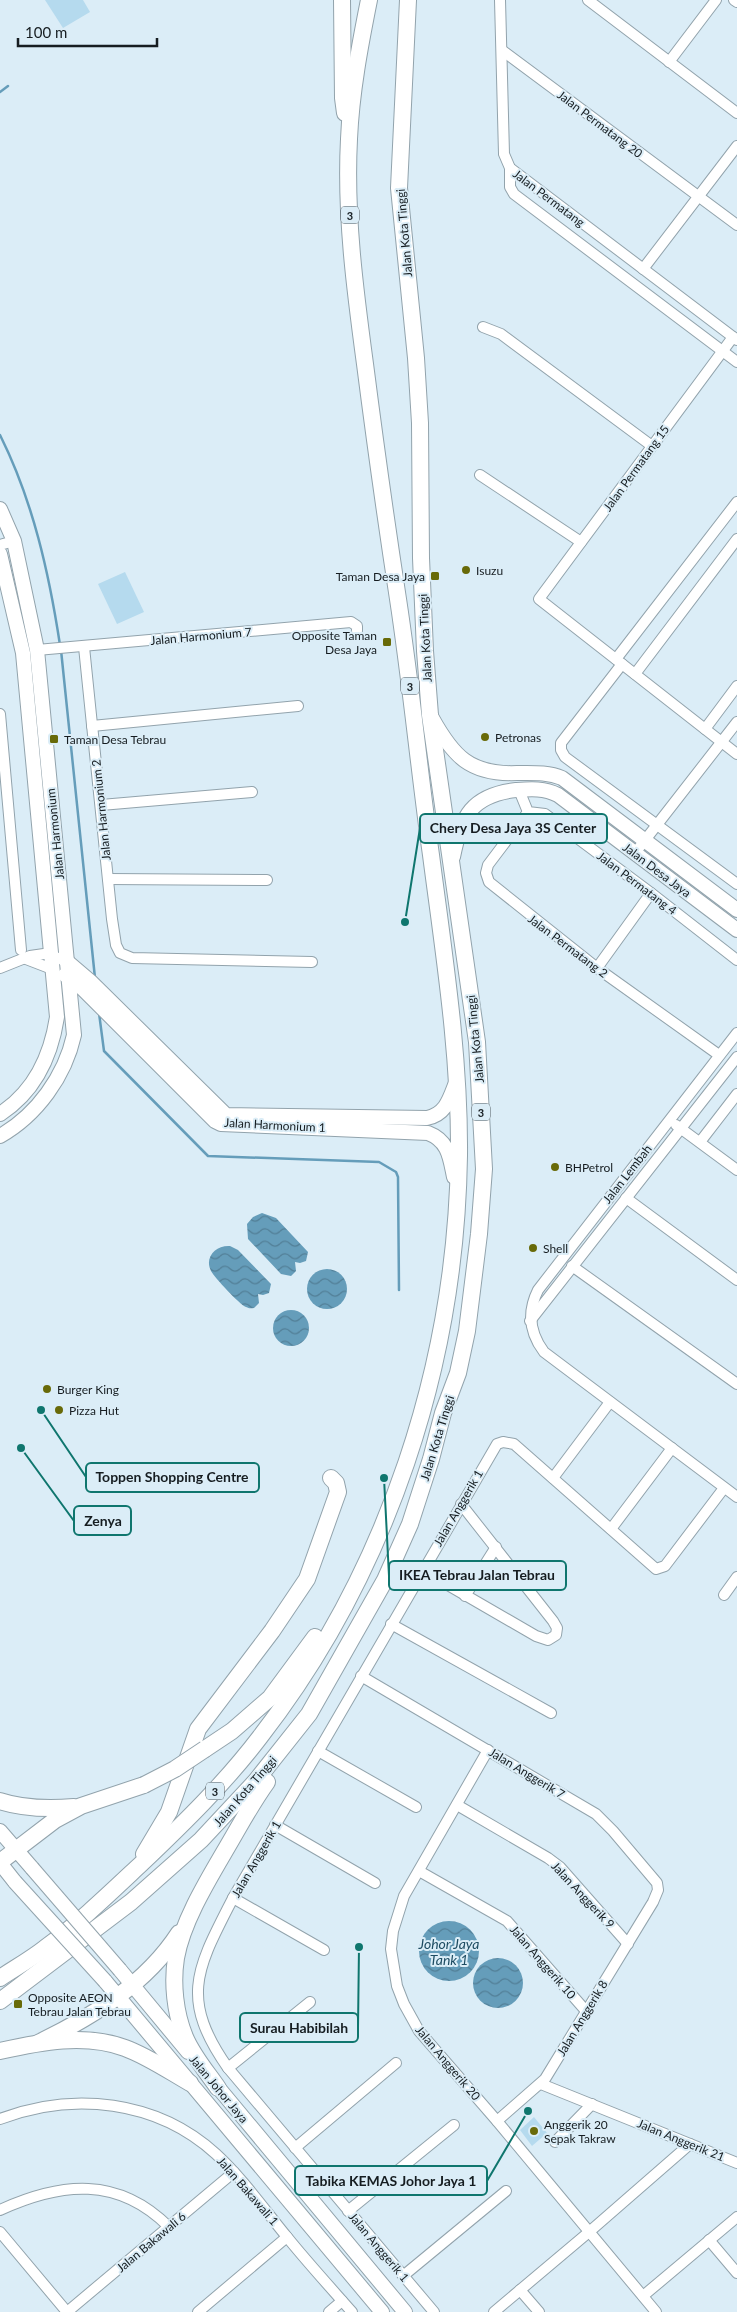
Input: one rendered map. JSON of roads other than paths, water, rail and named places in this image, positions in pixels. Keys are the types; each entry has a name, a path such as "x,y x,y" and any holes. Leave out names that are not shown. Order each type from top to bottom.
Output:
{"highway":[{"path":"342,0 343,98 349,135"},
{"name":"Jalan Kota Tinggi","path":"0,1978 45,1949 136,1869 191,1817 261,1736 300,1681 348,1600 383,1527 399,1487 434,1368 449,1282 457,1192 459,1153 457,1080 410,681 356,294 349,202 349,135 360,45 369,0"},
{"name":"Jalan Kota Tinggi","path":"0,2001 131,1902 202,1840 255,1782 309,1714 384,1580 410,1524 431,1459 442,1413 458,1373 468,1332 484,1169 477,1042 430,715 421,558 420,414 399,188 408,0"},
{"path":"136,1869 169,1812 198,1729 296,1599 307,1579 338,1492 336,1483 332,1478"},
{"path":"0,1862 44,1826 81,1806 144,1785 175,1769 232,1731 270,1698 327,1621 348,1600"},
{"path":"218,2088 193,2052 185,2036 174,1988 179,1946 214,1868 252,1802 287,1754 309,1714"},
{"path":"0,1793 39,1808"},
{"path":"0,1800 13,1805 39,1808 81,1806"},
{"path":"38,2043 68,2029 133,1986 171,1946 193,1912"},
{"path":"0,2051 38,2043 81,2040 115,2045 127,2048 190,2083"}],"main road":[{"name":"Jalan Harmonium","path":"0,509 14,541 37,650 74,1035 67,1061 59,1077 33,1111 3,1130"},
{"name":"Jalan Harmonium","path":"0,554 23,652 56,1017 48,1053 34,1081 16,1101 0,1114"},
{"name":"Jalan Desa Jaya","path":"430,715 451,750 466,761 496,773 536,772 562,778 737,910"},
{"name":"Jalan Desa Jaya","path":"451,868 460,826 472,808 488,797 519,790 543,790 558,795 737,930"},
{"name":"Jalan Harmonium 1","path":"51,953 67,960 90,982 104,1010 221,1124 428,1133 439,1138 447,1147 457,1192"},
{"name":"Jalan Harmonium 1","path":"52,969 69,977 97,996 226,1115 427,1118 438,1114 445,1107 457,1080"},
{"name":"Jalan Johor Jaya","path":"0,1832 120,1970 405,2312"},
{"name":"Jalan Johor Jaya","path":"0,1862 15,1882 105,1981 382,2312"}],"street":[{"path":"500,0 503,51 504,154 510,168"},
{"path":"588,0 737,114"},
{"path":"669,62 716,0"},
{"name":"Jalan Permatang 20","path":"503,51 737,225"},
{"path":"643,269 737,146"},
{"name":"Jalan Permatang","path":"510,168 735,338"},
{"name":"Jalan Permatang","path":"510,168 510,187 514,194 737,362"},
{"path":"483,326 501,334 652,446"},
{"name":"Jalan Permatang 15","path":"619,661 539,599 722,351 735,338"},
{"path":"480,475 581,542"},
{"path":"737,502 619,661 561,747 565,757 737,884"},
{"path":"0,545 14,541"},
{"path":"635,674 736,544"},
{"name":"Jalan Harmonium 7","path":"37,650 351,622 356,624 358,631"},
{"name":"Jalan Harmonium 2","path":"84,646 108,879 118,949 123,956 138,958 312,962"},
{"path":"619,661 737,754"},
{"path":"705,729 737,686"},
{"path":"92,726 298,706"},
{"path":"0,714 24,955"},
{"path":"635,854 737,722"},
{"path":"519,790 528,812"},
{"path":"101,805 252,792"},
{"name":"Jalan Permatang 4","path":"528,812 544,814 651,893 737,960"},
{"name":"Jalan Permatang 2","path":"528,812 488,865 486,878 514,904 597,968 719,1056"},
{"path":"108,879 267,880"},
{"path":"597,968 651,893"},
{"path":"0,968 24,955 51,953"},
{"path":"24,955 52,969"},
{"name":"Jalan Lembah","path":"530,1321 530,1312 538,1290 737,1033"},
{"name":"Jalan Lembah","path":"530,1321 737,1057"},
{"path":"700,1142 737,1094"},
{"path":"669,1120 737,1170"},
{"path":"626,1198 737,1280"},
{"path":"572,1266 737,1384"},
{"path":"530,1321 533,1336 544,1352 737,1497"},
{"path":"610,1402 554,1478 653,1567 659,1569 665,1566 724,1488"},
{"name":"Jalan Anggerik 1","path":"434,2312 228,2068 212,2046 204,2030 197,1992 207,1947 233,1898 494,1447 500,1443 514,1444 554,1478"},
{"path":"611,1529 672,1448"},
{"path":"422,1570 536,1636 548,1640 556,1635 557,1628 553,1621 461,1504"},
{"path":"465,1596 496,1547"},
{"path":"724,1595 737,1577"},
{"path":"391,1624 550,1713"},
{"name":"Jalan Anggerik 7","path":"361,1676 596,1814 657,1883 658,1890 653,1902"},
{"name":"Jalan Anggerik 20","path":"488,1750 404,1896 393,1931 392,1962 397,1986 404,2004 420,2031 498,2121 656,2312"},
{"path":"318,1751 416,1807"},
{"name":"Jalan Anggerik 9","path":"457,1805 548,1858 560,1867 628,1944"},
{"path":"276,1824 375,1883"},
{"name":"Jalan Anggerik 10","path":"419,1871 507,1921 586,2011"},
{"path":"233,1898 324,1950"},
{"name":"Jalan Anggerik 8","path":"498,2121 541,2084 653,1902"},
{"path":"228,2068 310,2002"},
{"path":"295,2148 396,2063"},
{"name":"Jalan Anggerik 21","path":"541,2084 737,2163"},
{"name":"Jalan Bakawali 1","path":"0,2119 27,2111 67,2103 105,2104 139,2110 184,2131 215,2153 234,2172 352,2312"},
{"path":"555,2142 592,2104"},
{"path":"348,2211 454,2125"},
{"path":"494,2312 690,2144"},
{"name":"Jalan Bakawali 6","path":"67,2312 234,2172"},
{"path":"0,2210 19,2201 54,2190 69,2188 97,2189 133,2200 156,2214 168,2227"},
{"path":"403,2276 506,2191"},
{"path":"643,2296 737,2217"},
{"path":"0,2232 67,2312"},
{"path":"198,2312 287,2237"},
{"path":"709,2240 737,2273"},
{"path":"520,2290 539,2312"},
{"path":"329,2312 342,2301"}],"water":[{"path":"262,1213 276,1218 308,1252 306,1261 295,1262 296,1271 291,1276 281,1274 248,1239 247,1224 253,1217"},
{"path":"230,1246 238,1250 271,1284 269,1293 258,1294 259,1303 254,1308 247,1308 238,1301 222,1285 209,1266 210,1257 216,1250"},
{"path":"327,1269 341,1275 347,1289 341,1303 327,1309 313,1303 307,1289 313,1275"},
{"path":"291,1310 304,1315 309,1328 304,1341 291,1346 278,1341 273,1328 278,1315"},
{"name":"Johor Jaya Tank 1","path":"449,1921 465,1926 470,1930 474,1935 479,1951 474,1967 470,1972 465,1976 449,1981 433,1976 428,1972 424,1967 419,1951 424,1935 428,1930 433,1926"},
{"name":"Johor Jaya Tank 1","path":"498,1958 507,1960 518,1969 523,1983 521,1992 512,2003 498,2008 489,2006 478,1997 473,1983 475,1974 484,1963"}],"waterway":[{"path":"0,92 8,86"},
{"path":"0,435 12,460 31,511 51,591 60,645"},
{"path":"61,650 95,978"},
{"path":"99,1013 104,1051 208,1156 379,1162 396,1172 398,1177 399,1290"}],"place":[{"name":"Isuzu","path":"466,570"},
{"name":"Taman Desa Jaya","path":"435,576"},
{"name":"Opposite Taman Desa Jaya","path":"387,642"},
{"name":"Petronas","path":"485,737"},
{"name":"Taman Desa Tebrau","path":"54,739"},
{"name":"Chery Desa Jaya 3S Center","path":"405,922"},
{"name":"BHPetrol","path":"555,1167"},
{"name":"Shell","path":"533,1248"},
{"name":"Burger King","path":"47,1389"},
{"name":"Toppen Shopping Centre","path":"41,1410"},
{"name":"Pizza Hut","path":"59,1410"},
{"name":"Zenya","path":"21,1448"},
{"name":"IKEA Tebrau Jalan Tebrau","path":"384,1478"},
{"name":"Surau Habibilah","path":"359,1947"},
{"name":"Opposite AEON Tebrau Jalan Tebrau","path":"18,2004"},
{"name":"Tabika KEMAS Johor Jaya 1","path":"528,2111"},
{"name":"Anggerik 20 Sepak Takraw","path":"534,2131"}]}
